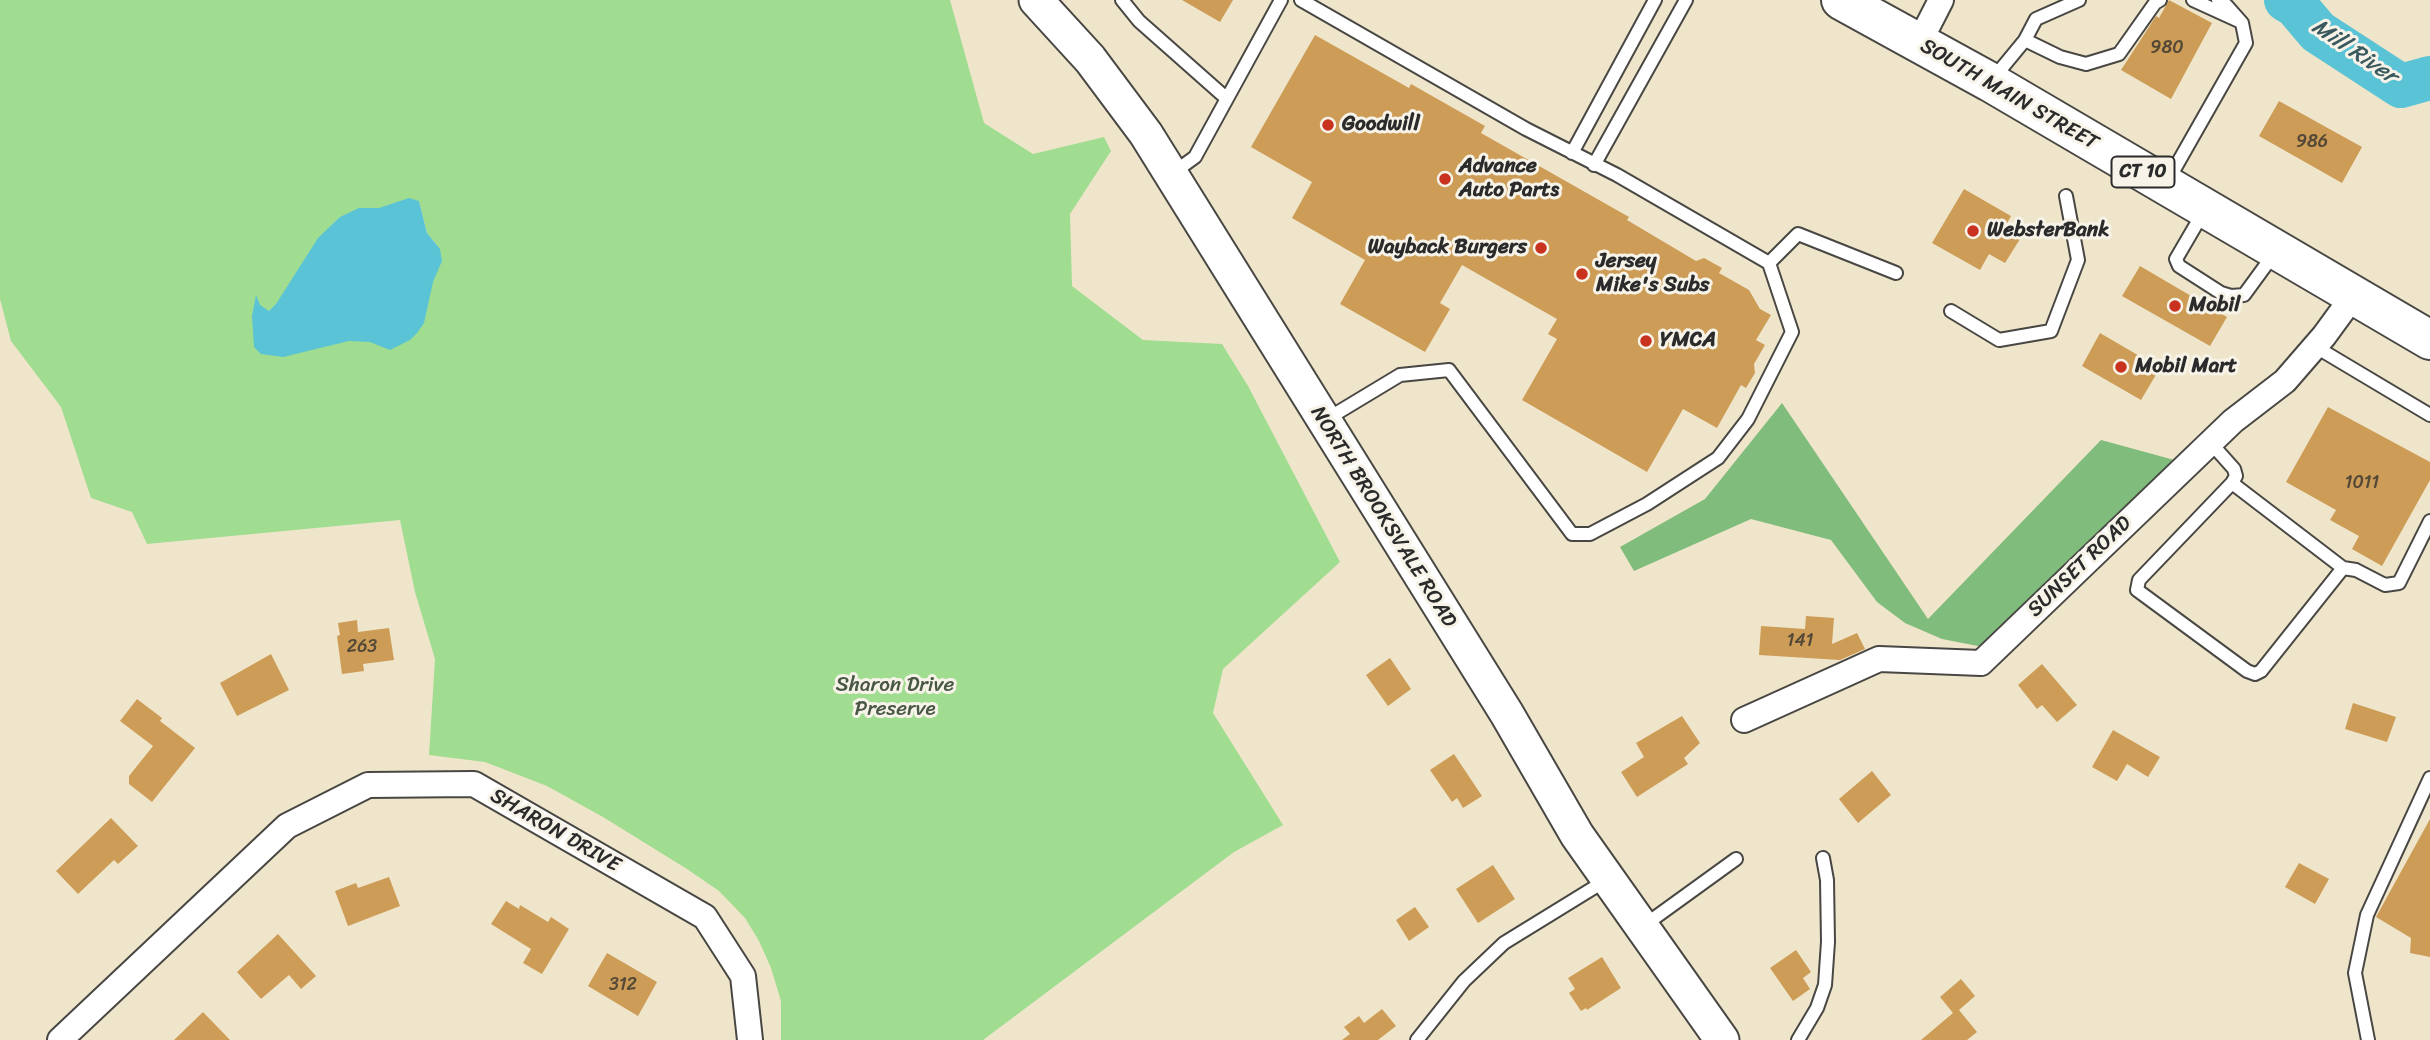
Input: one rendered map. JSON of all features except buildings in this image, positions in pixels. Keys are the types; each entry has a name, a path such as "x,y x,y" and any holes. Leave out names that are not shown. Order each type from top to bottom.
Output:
{"highway":[{"name":"SOUTH MAIN STREET","path":"1841,0 1990,82 2430,340"}],"main road":[{"name":"NORTH BROOKSVALE ROAD","path":"1036,0 1090,59 1146,134 1507,715 1577,835 1721,1040"}],"street":[{"path":"1919,43 1941,0"},
{"name":"SUNSET ROAD","path":"1744,720 1879,659 1981,663 2210,442 2285,381 2316,347 2354,295"},
{"name":"SHARON DRIVE","path":"60,1040 287,826 368,785 460,784 474,784 705,917 743,976 750,1040"}],"lane":[{"path":"1122,0 1139,21 1226,98"},
{"path":"1172,174 1195,157 1281,0"},
{"path":"1301,0 1572,153 1617,175 1769,263 1792,332 1748,419 1718,458 1647,504 1590,534 1572,534 1449,370 1400,374 1323,421"},
{"path":"1572,153 1655,0"},
{"path":"1594,165 1686,0"},
{"path":"1990,82 2025,40 2036,19 2079,0"},
{"path":"2025,40 2060,57 2086,64 2119,54 2160,0"},
{"path":"2193,0 2242,23"},
{"path":"2165,185 2246,43 2242,23 2218,0"},
{"path":"1951,311 1999,340 2051,331 2078,260 2066,196"},
{"path":"2206,209 2176,259 2179,266 2221,293 2231,296 2244,295 2277,251"},
{"path":"1769,263 1798,234 1896,273"},
{"path":"2316,347 2430,415"},
{"path":"2210,442 2234,469 2236,476 2139,580 2137,590 2145,598 2255,674 2261,671 2343,568"},
{"path":"2232,483 2343,568 2356,570 2385,585 2399,583 2430,522"},
{"path":"2368,1040 2355,973 2367,915 2430,778"},
{"path":"1642,928 1736,859"},
{"path":"1798,1040 1817,1008 1825,985 1828,942 1827,880 1823,859"},
{"path":"1418,1040 1464,981 1504,943 1608,879"}],"green space":[{"name":"Sharon Drive Preserve","path":"0,0 950,0 984,123 1033,154 1104,137 1111,151 1070,214 1072,286 1143,340 1222,344 1248,386 1340,562 1223,669 1213,713 1283,825 1234,852 983,1040 781,1040 781,1001 771,968 745,918 719,891 603,817 547,786 485,762 429,755 435,659 415,592 400,520 147,544 132,512 91,498 61,407 11,341 0,299","holes":["419,201 427,233 440,249 384,207"]},
{"path":"1782,403 1928,619 2101,440 2178,461 1983,647 1942,639 1905,623 1877,602 1831,540 1751,519 1634,571 1620,547 1705,499"}],"water":[{"path":"409,198 419,201 427,233 440,249 442,261 433,282 424,323 417,333 410,340 390,350 370,342 349,341 283,357 261,354 254,347 252,316 256,295 260,305 269,311 318,238 340,217 359,208 379,208"}],"waterway":[{"name":"Mill River","path":"2286,0 2296,6 2318,32 2401,86 2430,78"}],"place":[{"name":"Goodwill","path":"1328,125"},
{"name":"Advance Auto Parts","path":"1445,179"},
{"name":"WebsterBank","path":"1973,231"},
{"name":"Wayback Burgers","path":"1541,248"},
{"name":"Jersey Mike's Subs","path":"1582,274"},
{"name":"Mobil","path":"2175,306"},
{"name":"YMCA","path":"1646,341"},
{"name":"Mobil Mart","path":"2121,367"}]}
